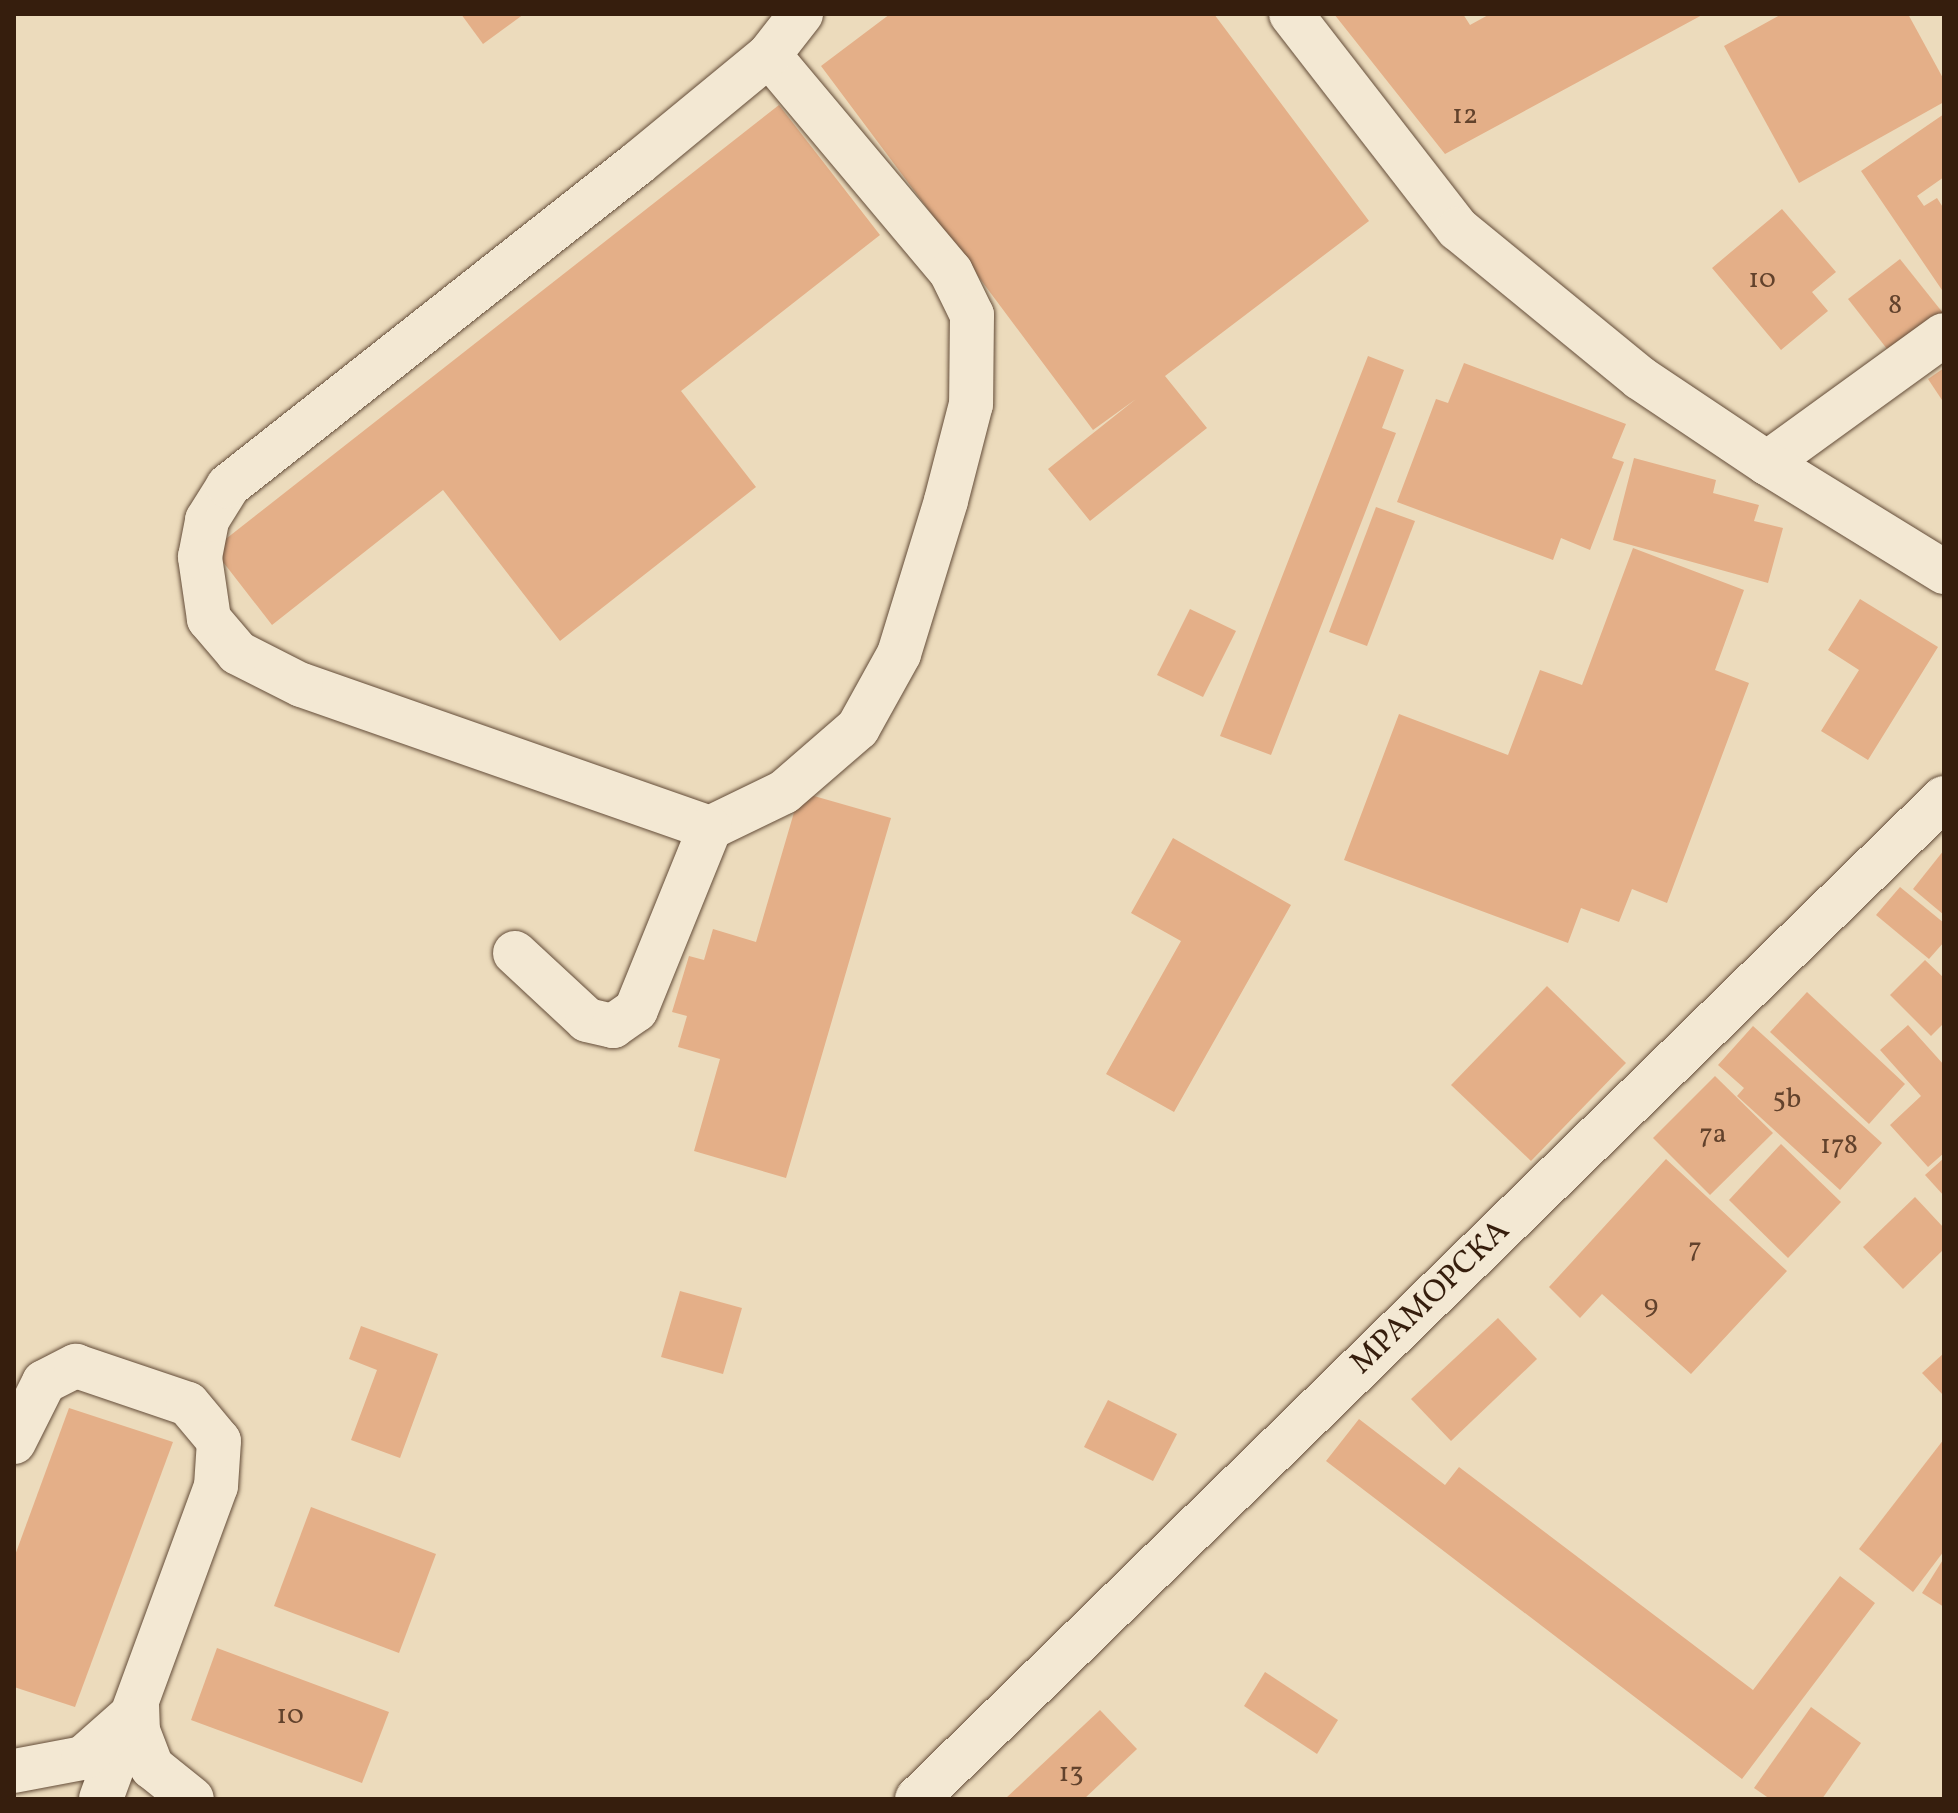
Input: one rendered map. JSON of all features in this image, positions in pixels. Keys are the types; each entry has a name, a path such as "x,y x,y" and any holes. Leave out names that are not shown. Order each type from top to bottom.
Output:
{"street":[{"path":"710,828 301,685 238,653 209,619 200,557 207,520 228,486 769,55 801,14"},
{"path":"1291,14 1458,229 1640,378 1767,463 1944,572"},
{"path":"515,953 587,1020 613,1026 636,1010 710,828 784,792 858,728 899,654 971,404 972,315 951,272 769,55"},
{"path":"1767,463 1944,335"},
{"name":"МРАМОРСКА","path":"917,1799 1944,798"},
{"path":"14,1442 44,1382 76,1366 188,1404 219,1441 216,1486 101,1799"},
{"path":"14,1771 105,1746 137,1704"},
{"path":"137,1704 138,1731 152,1767 192,1799"}],"building":[{"path":"461,14 524,14 483,44"},
{"path":"890,14 1214,14 1369,221 1165,376 1207,428 1090,521 1048,469 1136,399 1093,430 821,66"},
{"path":"1334,14 1463,14 1470,25 1490,14 1704,14 1445,154"},
{"path":"1782,14 1908,14 1944,80 1944,102 1799,183 1724,46"},
{"path":"779,105 880,235 681,391 756,487 560,641 443,490 272,625 213,549"},
{"path":"1944,114 1944,177 1917,196 1924,206 1937,198 1944,209 1944,293 1861,171"},
{"path":"1782,209 1836,272 1812,292 1828,311 1781,350 1712,268"},
{"path":"1900,259 1943,313 1891,354 1848,299"},
{"path":"1368,356 1404,370 1382,428 1396,433 1271,755 1220,736"},
{"path":"1464,363 1626,424 1612,458 1624,462 1590,550 1561,538 1553,560 1397,502 1436,399 1448,403"},
{"path":"1944,368 1944,403 1928,379"},
{"path":"1634,458 1716,480 1713,493 1759,505 1754,521 1783,528 1768,583 1613,540"},
{"path":"1376,507 1415,521 1367,646 1329,632"},
{"path":"1633,548 1744,590 1715,670 1749,683 1667,903 1632,889 1619,922 1581,908 1568,943 1344,860 1399,714 1508,755 1540,670 1582,685"},
{"path":"1860,599 1938,647 1868,760 1821,731 1859,670 1828,650"},
{"path":"1190,609 1236,631 1203,697 1157,675"},
{"path":"800,792 891,818 786,1178 694,1151 720,1059 678,1047 687,1016 672,1012 689,956 704,960 713,929 756,942"},
{"path":"1173,838 1291,905 1174,1112 1106,1074 1181,941 1131,913"},
{"path":"1944,850 1944,915 1913,889"},
{"path":"1900,887 1944,923 1944,942 1929,959 1876,915"},
{"path":"1925,960 1944,978 1944,1023 1931,1036 1890,995"},
{"path":"1547,986 1626,1063 1531,1161 1451,1085"},
{"path":"1807,992 1905,1084 1869,1124 1770,1032"},
{"path":"1908,1025 1944,1065 1944,1153 1928,1167 1890,1125 1921,1096 1880,1050"},
{"path":"1753,1026 1882,1143 1840,1190 1737,1096 1744,1088 1718,1065"},
{"path":"1715,1076 1773,1133 1710,1195 1653,1138"},
{"path":"1781,1144 1841,1202 1788,1258 1729,1200"},
{"path":"1944,1158 1944,1196 1925,1175"},
{"path":"1666,1159 1787,1271 1691,1374 1602,1294 1580,1318 1549,1287"},
{"path":"1915,1197 1944,1228 1944,1249 1903,1289 1863,1247"},
{"path":"680,1291 742,1308 723,1374 661,1357"},
{"path":"1498,1318 1537,1359 1451,1441 1411,1399"},
{"path":"361,1326 438,1354 400,1458 351,1440 377,1370 349,1359"},
{"path":"1944,1353 1944,1396 1922,1373"},
{"path":"1108,1400 1177,1434 1153,1481 1084,1447"},
{"path":"69,1408 173,1442 75,1707 14,1687 14,1558"},
{"path":"1359,1419 1445,1485 1459,1467 1753,1690 1840,1576 1875,1603 1742,1779 1326,1461"},
{"path":"1944,1439 1944,1551 1913,1592 1859,1549"},
{"path":"311,1507 436,1554 399,1653 274,1606"},
{"path":"1944,1558 1944,1607 1922,1593"},
{"path":"217,1648 389,1712 362,1783 191,1720"},
{"path":"1265,1672 1338,1720 1317,1754 1244,1706"},
{"path":"1811,1707 1861,1743 1822,1799 1770,1799 1754,1788"},
{"path":"1100,1710 1137,1749 1084,1799 1005,1799"}]}
